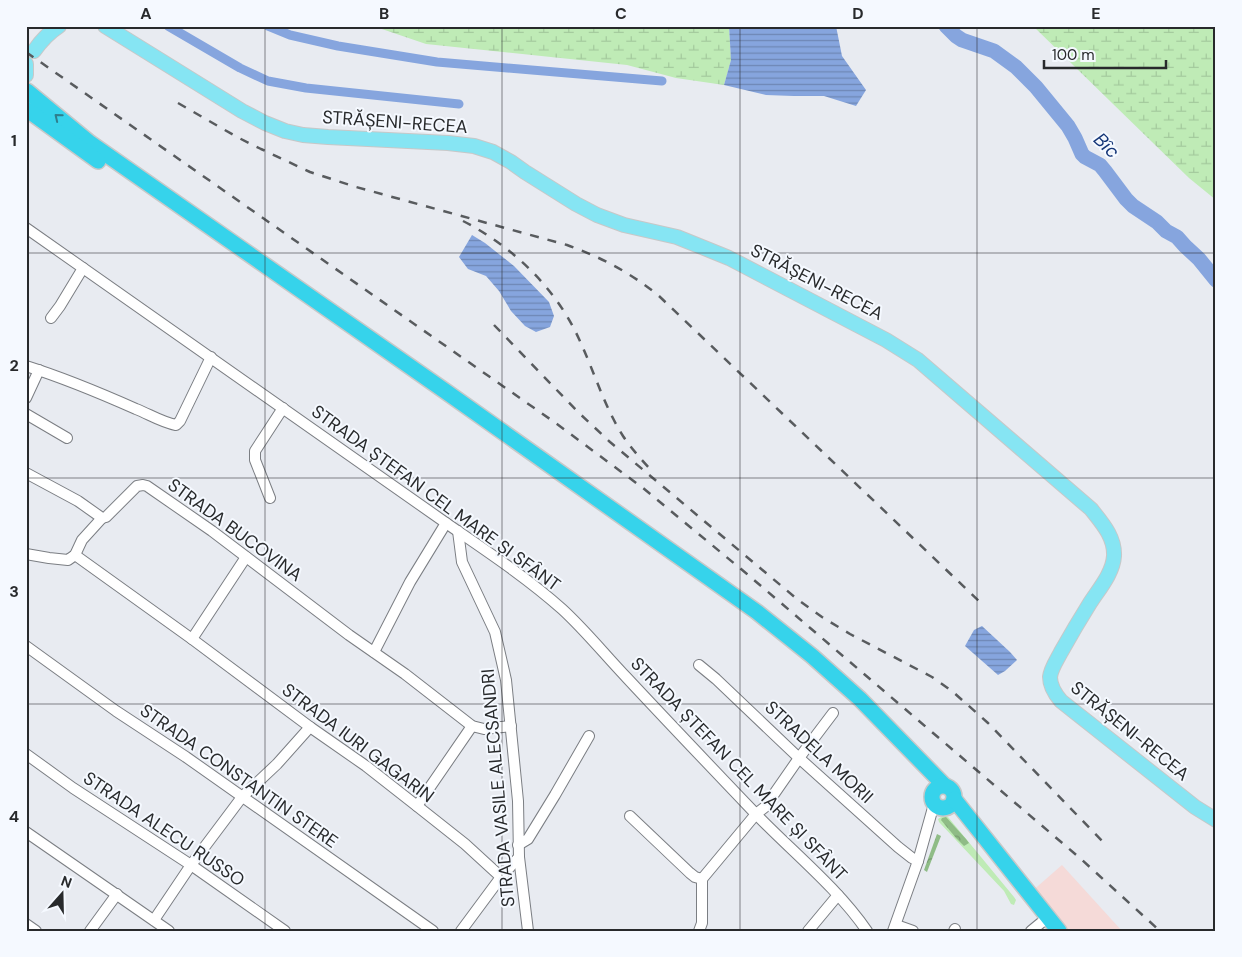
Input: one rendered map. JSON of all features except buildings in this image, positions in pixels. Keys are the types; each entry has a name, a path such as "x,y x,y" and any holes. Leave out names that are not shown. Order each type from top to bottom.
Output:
{"highway":[{"path":"27,94 90,142 757,612 812,656 860,699 923,763 943,797 1041,928"},
{"path":"26,109 714,593 762,629 858,711 943,797 1059,931"}],"main road":[{"path":"26,75 28,59 42,38 59,26"},
{"name":"STRĂȘENI-RECEA","path":"105,26 242,111 284,130 303,135 328,137 448,142 474,146 493,152 597,215 624,225 677,237 729,258 886,340 918,360 1091,509 1106,528 1112,540 1114,555 1111,570 1070,637 1050,676 1054,693 1061,701 1195,807 1216,820"}],"street":[{"name":"STRADA ȘTEFAN CEL MARE ȘI SFÂNT","path":"26,228 515,571 547,596 581,628 756,814 838,895 867,931"},
{"path":"51,318 83,268"},
{"path":"26,366 176,425 180,421 211,357"},
{"path":"26,398 39,370"},
{"path":"270,498 255,460 255,451 283,408"},
{"path":"26,414 67,438"},
{"path":"26,473 78,501 102,518 82,540 75,555 68,560 26,554"},
{"name":"STRADA BUCOVINA","path":"102,518 110,514 134,488 143,484 152,489 212,531 472,726"},
{"path":"374,652 410,582 446,523"},
{"name":"STRADA VASILE ALECSANDRI","path":"458,531 462,562 495,632 506,680 518,801 519,857 528,931"},
{"name":"STRADA IURI GAGARIN","path":"75,555 366,766 465,844 501,877"},
{"path":"192,639 246,557"},
{"name":"STRADA CONSTANTIN STERE","path":"26,646 116,711 186,756 433,931"},
{"name":"STRADELA MORII","path":"700,665 799,758 898,847 918,861"},
{"path":"699,931 702,923 702,879 756,814 765,807 832,713"},
{"path":"417,806 472,726 484,729 511,726"},
{"path":"154,920 191,865 242,797 277,764 310,727"},
{"path":"518,844 528,839 589,736"},
{"name":"STRADA ALECU RUSSO","path":"26,754 73,788 191,865 285,931"},
{"path":"913,931 894,928 943,797"},
{"path":"630,816 690,873 702,879"},
{"path":"26,832 170,931"},
{"path":"461,931 501,877 519,857"},
{"path":"90,931 117,894"},
{"path":"808,931 838,895"},
{"path":"26,924 36,931"}],"shaded area":[{"path":"1062,865 1122,931 1064,931 1030,893"}],"green space":[{"path":"372,26 729,26 731,60 724,85 676,78 627,65 426,44"},
{"path":"1033,26 1216,26 1216,200 1189,178"},
{"path":"944,815 948,817 1014,897 1016,900 1014,905 1011,904 1004,891 939,822 938,819"},
{"path":"946,817 969,843 964,846 956,838 941,820"},
{"path":"937,834 941,836 927,872 924,870"}],"water":[{"path":"729,26 836,26 842,56 866,90 856,106 824,96 766,95 724,85 731,60"},
{"path":"472,235 514,266 549,302 554,316 550,327 536,332 525,326 511,311 499,291 486,276 468,269 459,257"},
{"path":"982,626 1017,660 998,675 965,646 974,630"}],"waterway":[{"path":"168,26 240,68 268,81 306,88 459,104"},
{"path":"268,26 290,35 338,46 437,62 662,81"},
{"name":"Bîc","path":"946,26 962,40 994,51 1016,67 1036,87 1068,126 1082,154 1100,165 1133,206 1177,237 1199,259 1216,280"}],"railway":[{"path":"26,52 557,424 643,488 747,574 1081,859 1160,931"},
{"path":"178,103 237,137 310,172 356,187 567,245 604,260 627,273 659,296 981,603"},
{"path":"463,221 499,243 515,256 531,270 558,303 579,339 616,425 629,445 650,469"},
{"path":"494,325 578,412 610,442 797,599 850,634 932,677 952,691 988,723 1106,845"}]}
